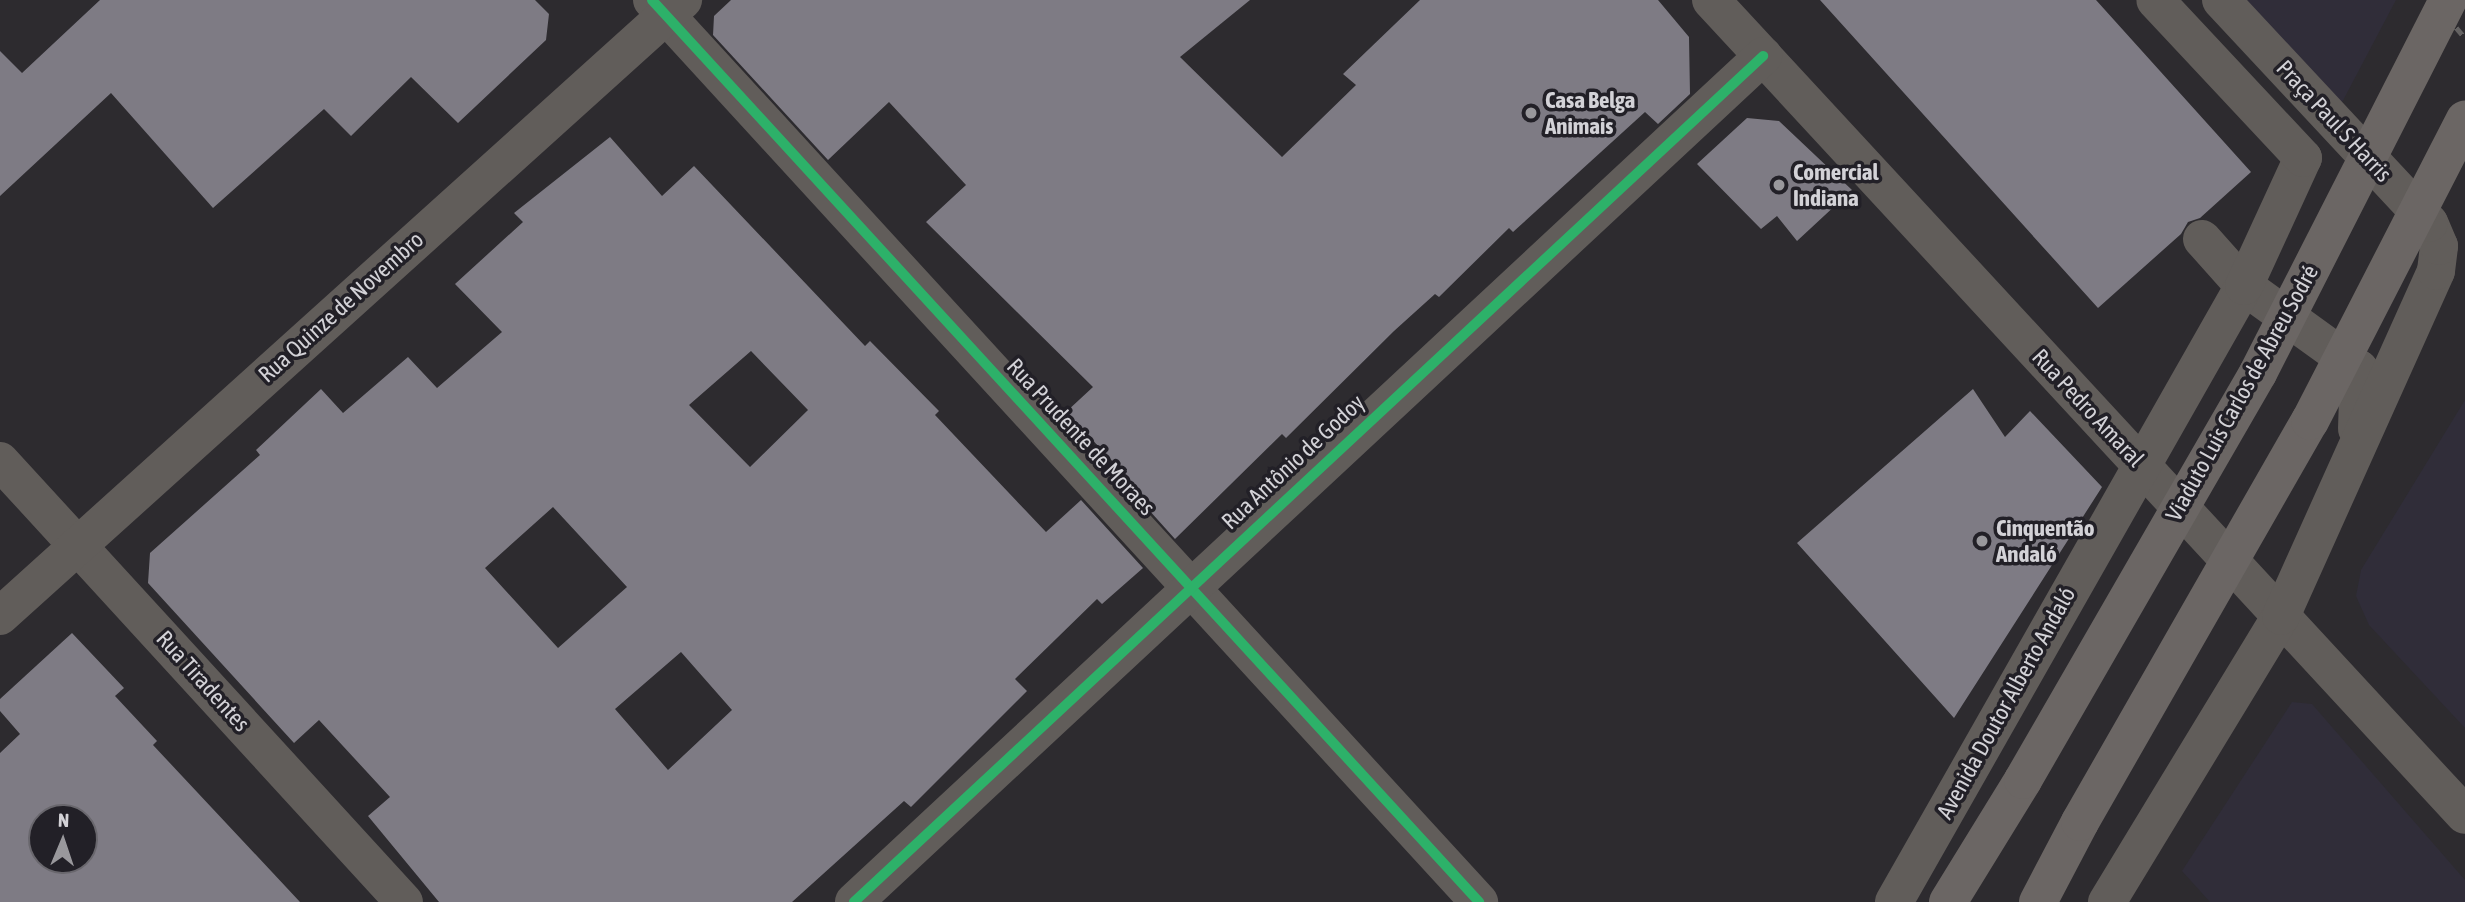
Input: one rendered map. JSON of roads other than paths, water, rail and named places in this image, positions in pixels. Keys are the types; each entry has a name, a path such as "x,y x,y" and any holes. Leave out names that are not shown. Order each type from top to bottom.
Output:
{"main road":[{"name":"Viaduto Luis Carlos de Abreu Sodré","path":"1948,902 2023,779 2258,373 2448,0"},
{"path":"2038,902 2080,822 2310,421 2465,119"}],"street":[{"name":"Rua Pedro Amaral","path":"1711,0 2465,816"},
{"name":"Avenida Doutor Alberto Andaló","path":"1894,902 2244,286 2302,158 2155,0"},
{"name":"Praça Paul S Harris","path":"2221,0 2429,223 2439,246 2436,271 2356,449"},
{"name":"Rua Quinze de Novembro","path":"0,615 667,5"},
{"name":"Rua Prudente de Moraes","path":"667,5 1190,587 1479,902"},
{"name":"Rua Antônio de Godoy","path":"854,902 1763,56"},
{"path":"2107,902 2281,616 2356,449 2359,369 2244,286 2202,239"},
{"name":"Rua Tiradentes","path":"0,461 78,542 404,902"}],"railway":[{"path":"2433,0 2465,38"}],"place":[{"name":"Casa Belga Animais","path":"1531,113"},
{"name":"Comercial Indiana","path":"1779,185"},
{"name":"Cinquentão Andaló","path":"1982,541"}]}
